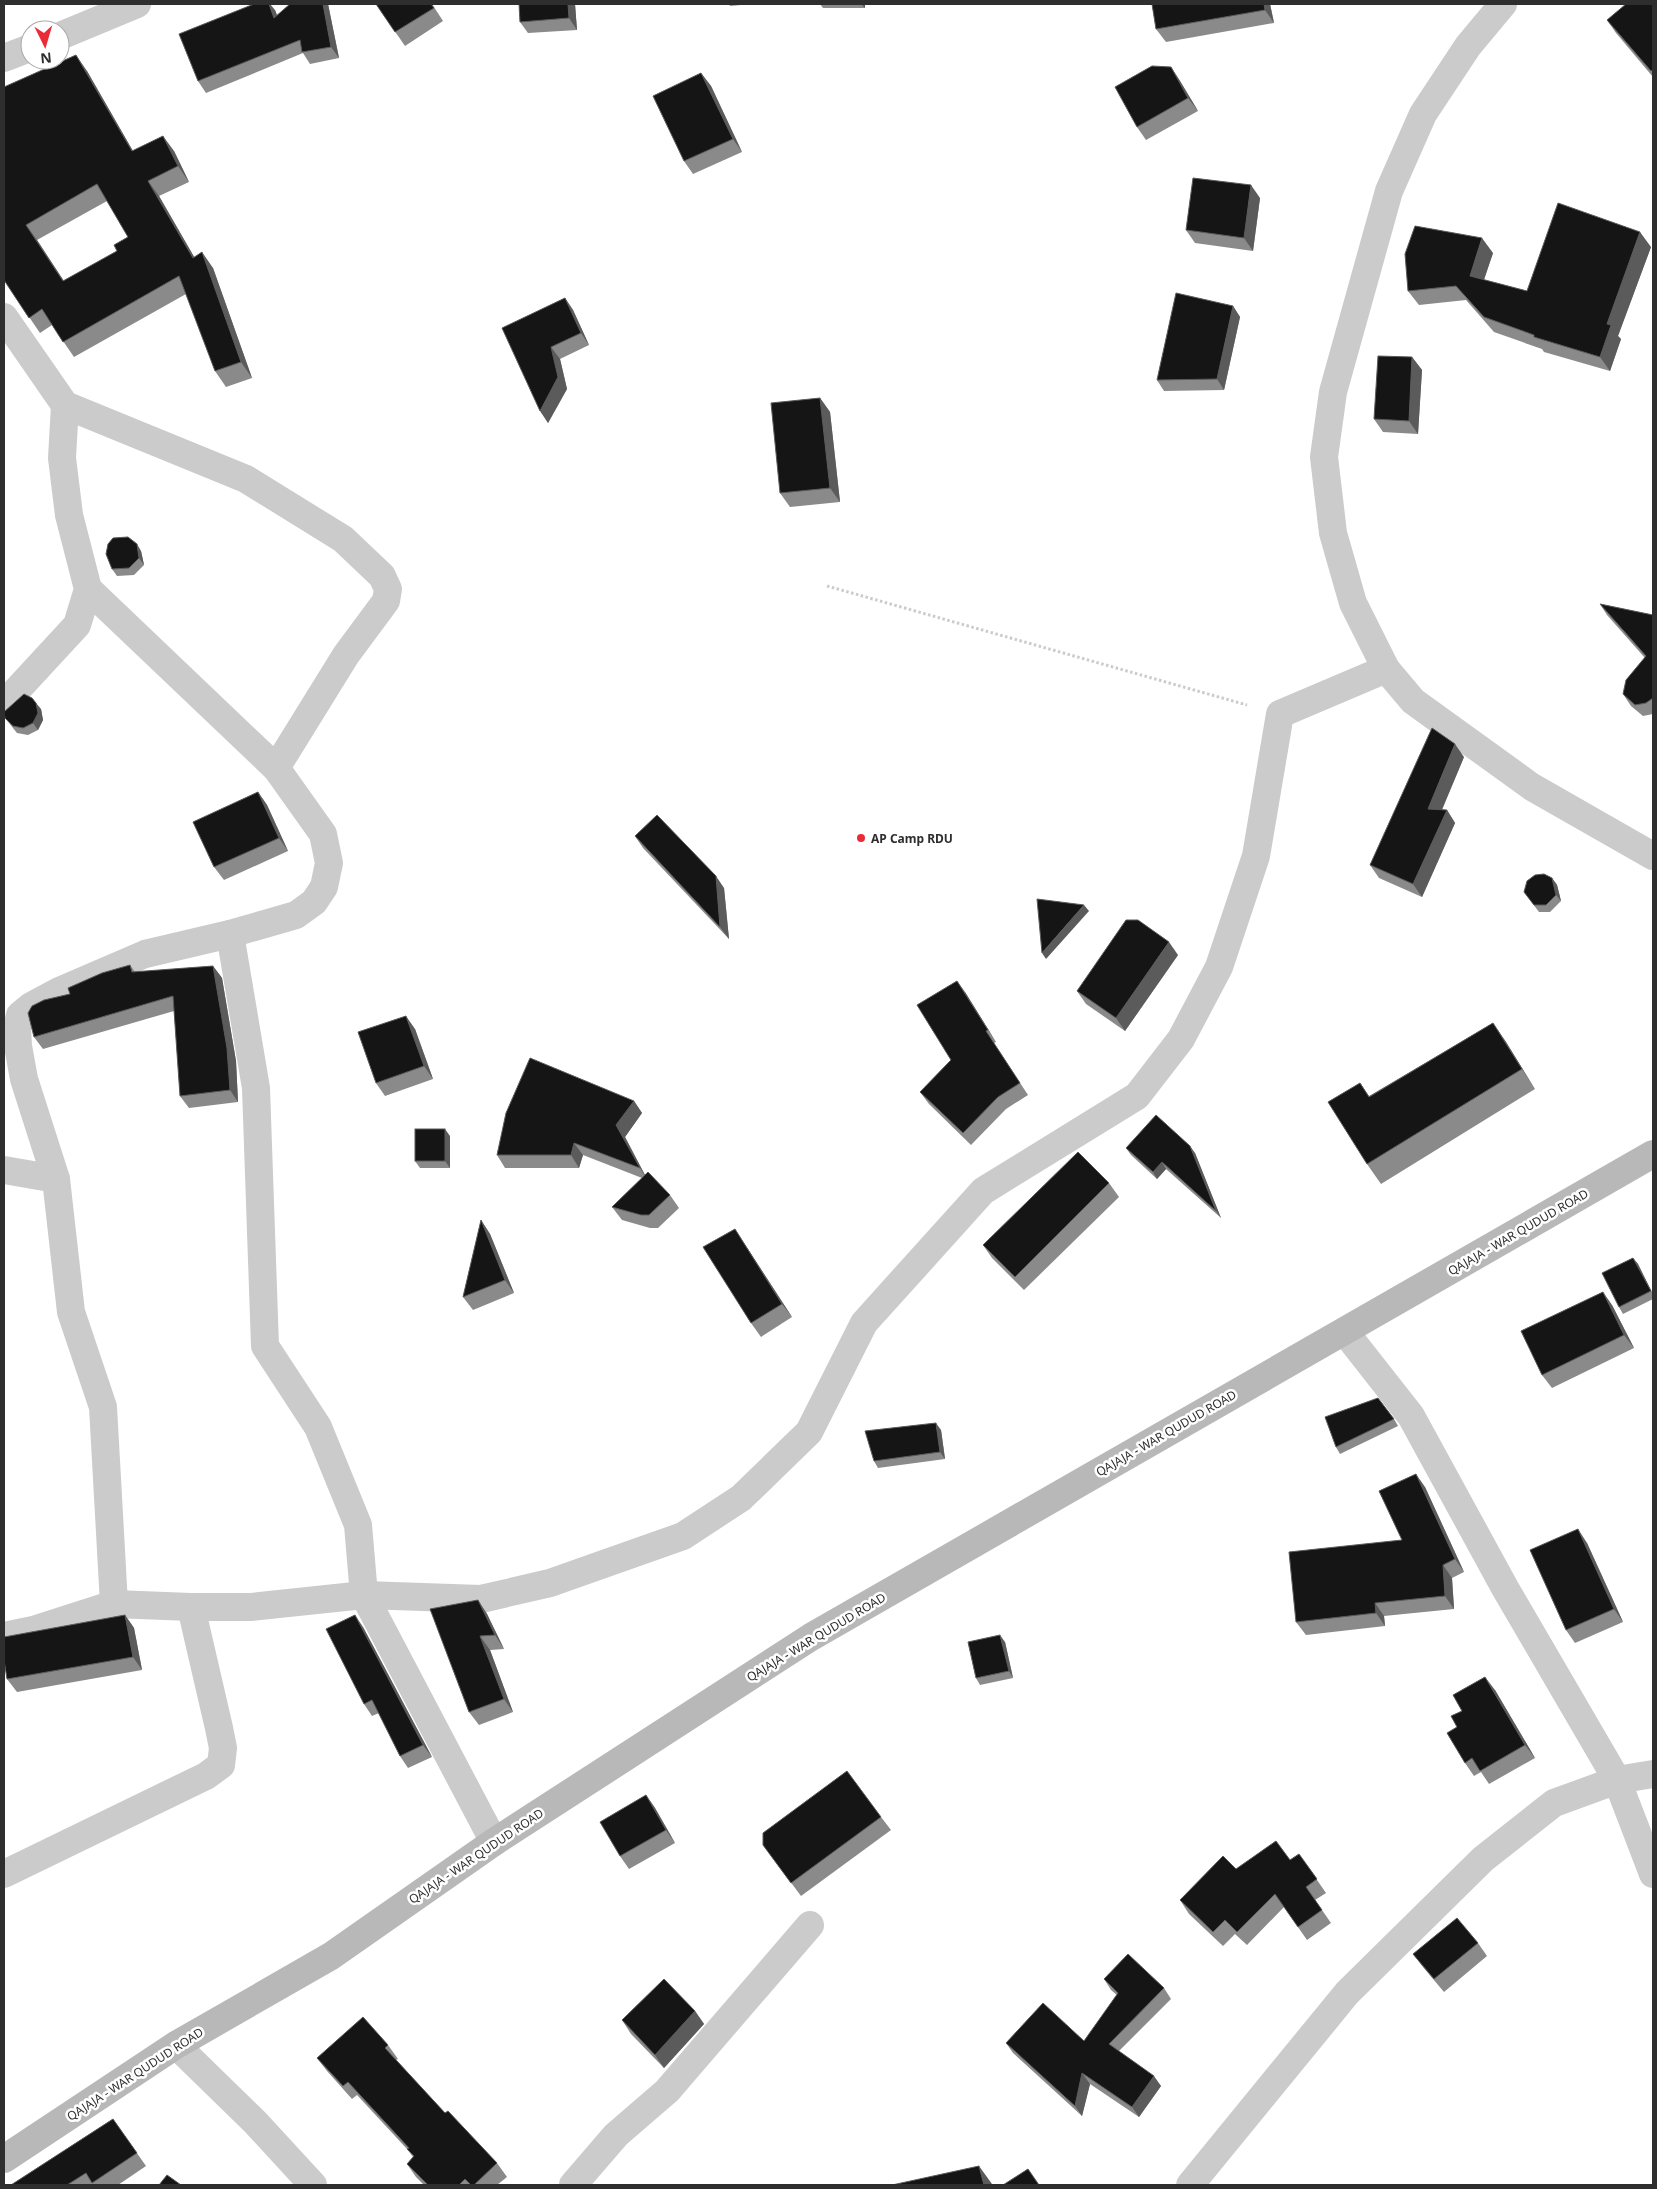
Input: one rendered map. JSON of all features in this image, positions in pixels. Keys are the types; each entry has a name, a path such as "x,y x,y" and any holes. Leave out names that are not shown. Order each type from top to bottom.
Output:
{"street":[{"path":"70,32 137,4"},
{"path":"1503,4 1468,46 1423,114 1389,191 1333,392 1324,457 1333,533 1353,603 1386,669 1413,701 1532,787 1653,856"},
{"path":"4,58 20,52"},
{"path":"4,317 65,406 246,479 343,539 382,576 388,589 386,601 346,655 276,768"},
{"path":"65,406 62,458 68,515 88,589 276,768 323,834 329,863 324,887 314,902 296,915 230,934 145,954 59,991 31,1006 20,1015 17,1028 18,1046 24,1079 56,1179 70,1312 103,1407 114,1604"},
{"path":"4,704 77,625 88,589"},
{"path":"4,1636 32,1630 114,1604 192,1607 251,1606 364,1595 481,1599 550,1583 683,1536 741,1498 809,1432 864,1323 983,1191 1137,1096 1181,1039 1219,967 1256,856 1280,714 1386,669"},
{"path":"230,934 256,1088 265,1346 318,1426 358,1525 364,1595 494,1842"},
{"name":"QAJAJA - WAR QUDUD ROAD","path":"4,2159 176,2045 331,1956 494,1842 810,1637 1653,1154"},
{"path":"4,1170 56,1179"},
{"path":"1345,1332 1412,1416 1505,1588 1617,1780 1653,1874"},
{"path":"4,1874 206,1776 221,1765 223,1748 192,1607"},
{"path":"1190,2185 1347,1993 1483,1859 1554,1803 1617,1780 1653,1774"},
{"path":"573,2185 616,2135 666,2092 810,1926"},
{"path":"176,2045 256,2122 313,2185"}],"path":[{"path":"827,586 1280,714"}],"building":[{"path":"254,4 269,4 274,18 290,4 323,4 331,47 302,52 300,40 198,81 179,34"},
{"path":"376,4 431,4 434,8 395,32"},
{"path":"519,4 568,4 569,18 520,22"},
{"path":"1152,4 1264,4 1265,10 1156,29"},
{"path":"1626,4 1653,4 1653,69 1651,71 1607,20"},
{"path":"76,55 132,151 163,136 178,166 148,181 193,258 202,252 241,362 215,371 179,276 63,342 42,309 29,318 4,280 4,87 42,70 70,70 70,58","holes":["97,184 128,237 114,245 117,251 63,281 26,225"]},
{"path":"1152,66 1171,67 1188,98 1137,127 1115,87"},
{"path":"701,73 733,139 684,161 653,96"},
{"path":"1193,178 1251,185 1244,238 1186,230"},
{"path":"1558,203 1640,232 1607,324 1611,325 1600,357 1534,337 1534,335 1484,317 1456,286 1408,291 1405,254 1415,226 1482,238 1470,276 1527,291"},
{"path":"1176,293 1233,306 1217,379 1157,380"},
{"path":"565,298 581,333 551,347 558,377 540,411 502,328"},
{"path":"1378,356 1412,357 1409,421 1374,419"},
{"path":"820,398 830,488 780,493 771,403"},
{"path":"128,537 137,544 139,558 129,568 112,569 106,554 108,544 113,538"},
{"path":"1600,604 1653,615 1653,698 1646,703 1635,705 1623,694 1626,680 1646,656"},
{"path":"24,694 32,698 36,703 38,713 33,723 23,728 13,726 5,718 4,712"},
{"path":"1432,728 1455,744 1428,809 1447,810 1413,884 1370,865"},
{"path":"258,792 279,838 214,867 193,822"},
{"path":"657,815 716,876 720,927 635,836"},
{"path":"1544,874 1552,878 1556,895 1546,905 1534,905 1524,892 1527,881 1535,875"},
{"path":"1037,899 1084,905 1042,953"},
{"path":"1126,920 1138,920 1169,942 1116,1018 1077,991"},
{"path":"130,965 132,972 213,966 227,1048 230,1090 180,1096 173,996 34,1037 28,1013 32,1006 44,1000 70,994 68,988 102,973"},
{"path":"957,981 988,1030 986,1031 1020,1083 998,1097 963,1133 920,1092 951,1060 917,1005"},
{"path":"406,1016 424,1066 376,1083 358,1032"},
{"path":"1493,1023 1522,1069 1367,1164 1328,1102 1360,1083 1369,1097"},
{"path":"530,1058 634,1101 616,1125 640,1168 574,1143 571,1155 497,1155 506,1113"},
{"path":"1156,1115 1190,1146 1216,1211 1162,1162 1153,1172 1126,1148"},
{"path":"415,1129 445,1129 445,1161 415,1161"},
{"path":"1078,1152 1109,1183 1015,1277 983,1245"},
{"path":"648,1172 670,1195 649,1215 641,1215 612,1207"},
{"path":"481,1220 505,1280 463,1297"},
{"path":"735,1229 782,1304 751,1323 703,1247"},
{"path":"1633,1258 1651,1291 1619,1307 1602,1273"},
{"path":"1603,1292 1624,1335 1542,1375 1521,1331"},
{"path":"1378,1398 1394,1419 1336,1447 1325,1417"},
{"path":"936,1423 940,1452 874,1461 865,1431"},
{"path":"1416,1474 1455,1559 1443,1565 1445,1596 1375,1603 1376,1613 1296,1622 1289,1552 1402,1540 1379,1491"},
{"path":"1578,1529 1614,1609 1566,1630 1530,1550"},
{"path":"478,1600 495,1635 480,1636 504,1699 469,1712 430,1609"},
{"path":"125,1615 133,1657 7,1679 4,1660 4,1637"},
{"path":"355,1615 423,1745 400,1756 372,1700 364,1704 326,1629"},
{"path":"1000,1635 1009,1671 976,1678 968,1642"},
{"path":"1485,1677 1525,1745 1480,1771 1472,1758 1465,1763 1447,1733 1457,1727 1451,1716 1462,1711 1453,1695"},
{"path":"847,1771 881,1817 791,1883 763,1845 763,1833"},
{"path":"646,1795 666,1830 620,1856 600,1822"},
{"path":"1276,1841 1290,1860 1299,1854 1317,1879 1306,1887 1322,1910 1298,1927 1275,1894 1237,1932 1225,1920 1213,1932 1180,1900 1223,1856 1236,1869"},
{"path":"1457,1918 1478,1943 1434,1979 1413,1954"},
{"path":"1128,1954 1164,1988 1109,2044 1154,2076 1132,2107 1082,2073 1075,2106 1006,2043 1043,2003 1084,2041 1118,1993 1104,1979"},
{"path":"664,1979 695,2011 655,2055 622,2020"},
{"path":"363,2017 388,2045 385,2048 445,2113 448,2111 497,2163 474,2185 471,2185 465,2179 459,2185 428,2185 407,2164 414,2156 407,2149 409,2148 348,2082 343,2086 317,2058"},
{"path":"113,2119 137,2153 92,2183 86,2173 67,2185 11,2185"},
{"path":"979,2166 984,2185 892,2185"},
{"path":"1028,2169 1039,2185 1003,2185"},
{"path":"167,2175 181,2185 159,2185"}],"place":[{"name":"AP Camp RDU","path":"861,838"}]}
